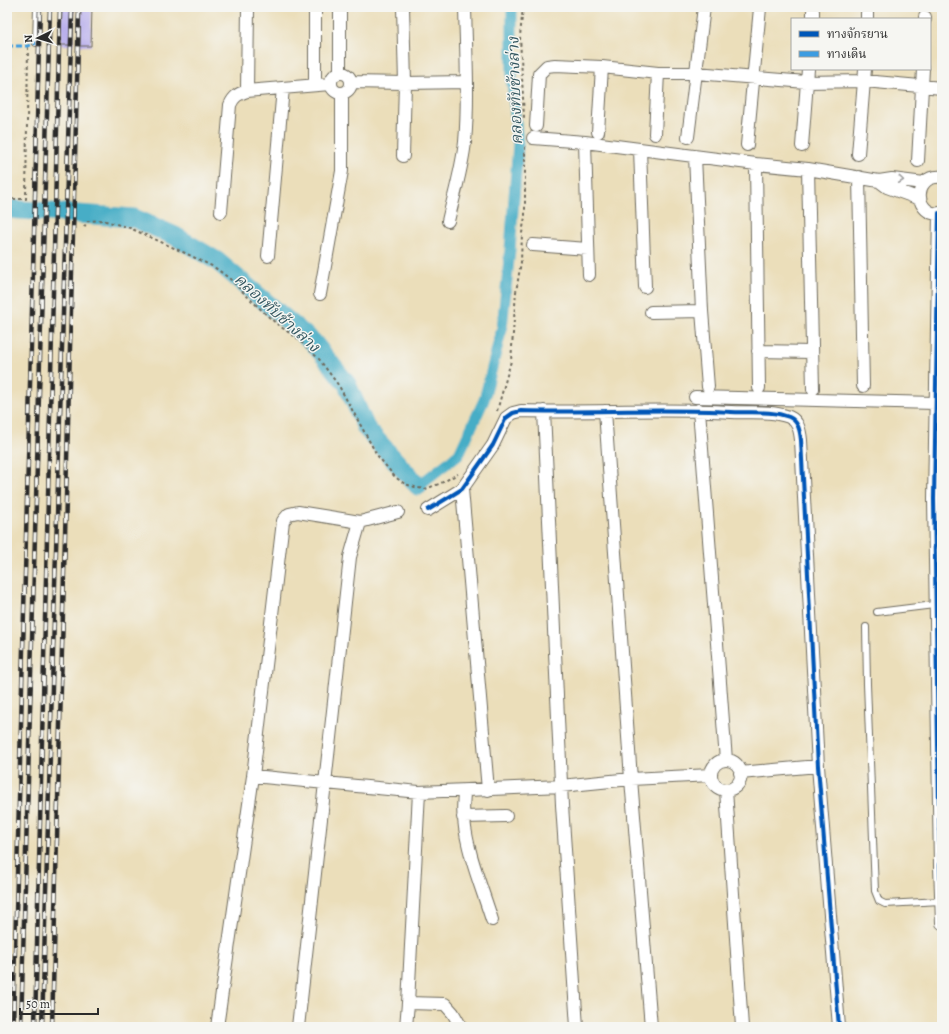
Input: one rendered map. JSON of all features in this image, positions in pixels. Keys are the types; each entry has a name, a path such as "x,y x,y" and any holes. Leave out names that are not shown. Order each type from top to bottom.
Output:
{"street":[{"path":"247,91 248,7"},
{"path":"315,7 315,85"},
{"path":"340,7 340,72"},
{"path":"403,7 405,83 403,156"},
{"path":"448,221 461,168 467,118 465,7"},
{"path":"688,137 704,7"},
{"path":"747,145 752,78 760,8"},
{"path":"536,126 540,74 547,66 555,65 602,67 658,73 696,73 806,82 865,75 942,88"},
{"path":"598,132 602,67"},
{"path":"802,146 808,70"},
{"path":"918,160 923,70"},
{"path":"340,72 348,74 351,82 349,89 342,93 334,91 330,84 332,76 340,72"},
{"path":"655,134 658,73"},
{"path":"858,154 865,75"},
{"path":"351,82 466,82"},
{"path":"221,212 230,105 233,97 247,91 330,84"},
{"path":"268,256 283,88"},
{"path":"320,294 342,171 342,93"},
{"path":"529,140 585,142 756,164 808,169 878,181 894,190 920,199"},
{"path":"585,142 589,275"},
{"path":"640,149 645,287"},
{"path":"695,156 702,311 708,387"},
{"path":"756,164 759,388"},
{"path":"808,169 813,389"},
{"path":"942,177 936,176 929,178 924,183 920,191 920,199 924,207 931,212 941,213 938,409 934,499 939,605 942,923"},
{"path":"859,177 863,386"},
{"path":"878,181 892,179 924,183"},
{"path":"533,245 588,249"},
{"path":"651,312 702,311"},
{"path":"758,351 812,352"},
{"path":"695,397 938,409"},
{"path":"699,410 726,760"},
{"path":"428,510 462,489 493,445 506,418 513,412 699,410 777,414 790,418 796,423 800,429 818,766 839,1027"},
{"path":"544,411 561,786 577,1027"},
{"path":"605,411 631,779 651,1027"},
{"path":"462,489 488,790"},
{"path":"217,1027 253,776 283,521 289,514 298,512 360,522 398,512"},
{"path":"298,1027 350,557 360,522"},
{"path":"726,760 737,766 740,773 738,783 726,790 717,787 714,784 711,775 714,766 717,763 726,760"},
{"path":"740,773 818,766"},
{"path":"253,776 419,792 561,786 631,779 711,775"},
{"path":"464,790 463,817 476,872 492,920"},
{"path":"726,790 742,1027"},
{"path":"406,1027 419,792"},
{"path":"463,817 506,816"},
{"path":"408,1003 445,1004 453,1013 461,1027"}],"lane":[{"path":"36,43 37,7"},
{"path":"877,612 939,605"},
{"path":"866,627 876,891 879,901 885,904 941,901"}],"path":[{"path":"522,7 520,36 525,119"},
{"path":"7,200 26,200 28,46"},
{"path":"497,412 511,361 516,292 521,262 522,233 525,217 529,140"},
{"path":"84,226 88,221 102,220 130,228 185,252 214,267 229,278 269,317 297,338 319,359 339,386 377,455 395,477 405,484 425,489 439,484 462,472"}],"building":[{"path":"62,7 74,7 73,45 61,45"},
{"path":"81,7 92,7 91,46 80,46"}],"waterway":[{"name":"คลองทับช้างล่าง","path":"418,486 459,454 484,400 502,328 510,250 518,144 512,83 512,7"},
{"name":"คลองทับช้างล่าง","path":"7,209 134,218 175,236 217,261 313,342 347,384 366,428 418,486"}],"railway":[{"path":"13,1027 40,7"},
{"path":"21,1027 50,7"},
{"path":"35,1027 60,7"},
{"path":"42,1027 72,7"},
{"path":"52,1027 79,7"}],"marked path":[{"path":"7,46 28,46 36,43"}],"cycle path":[{"path":"939,213 934,499 942,923"},
{"path":"428,510 462,489 493,445 506,418 513,413 521,411 678,410 760,412 775,413 789,417 795,421 799,429 801,440 818,766 839,1027"}]}
